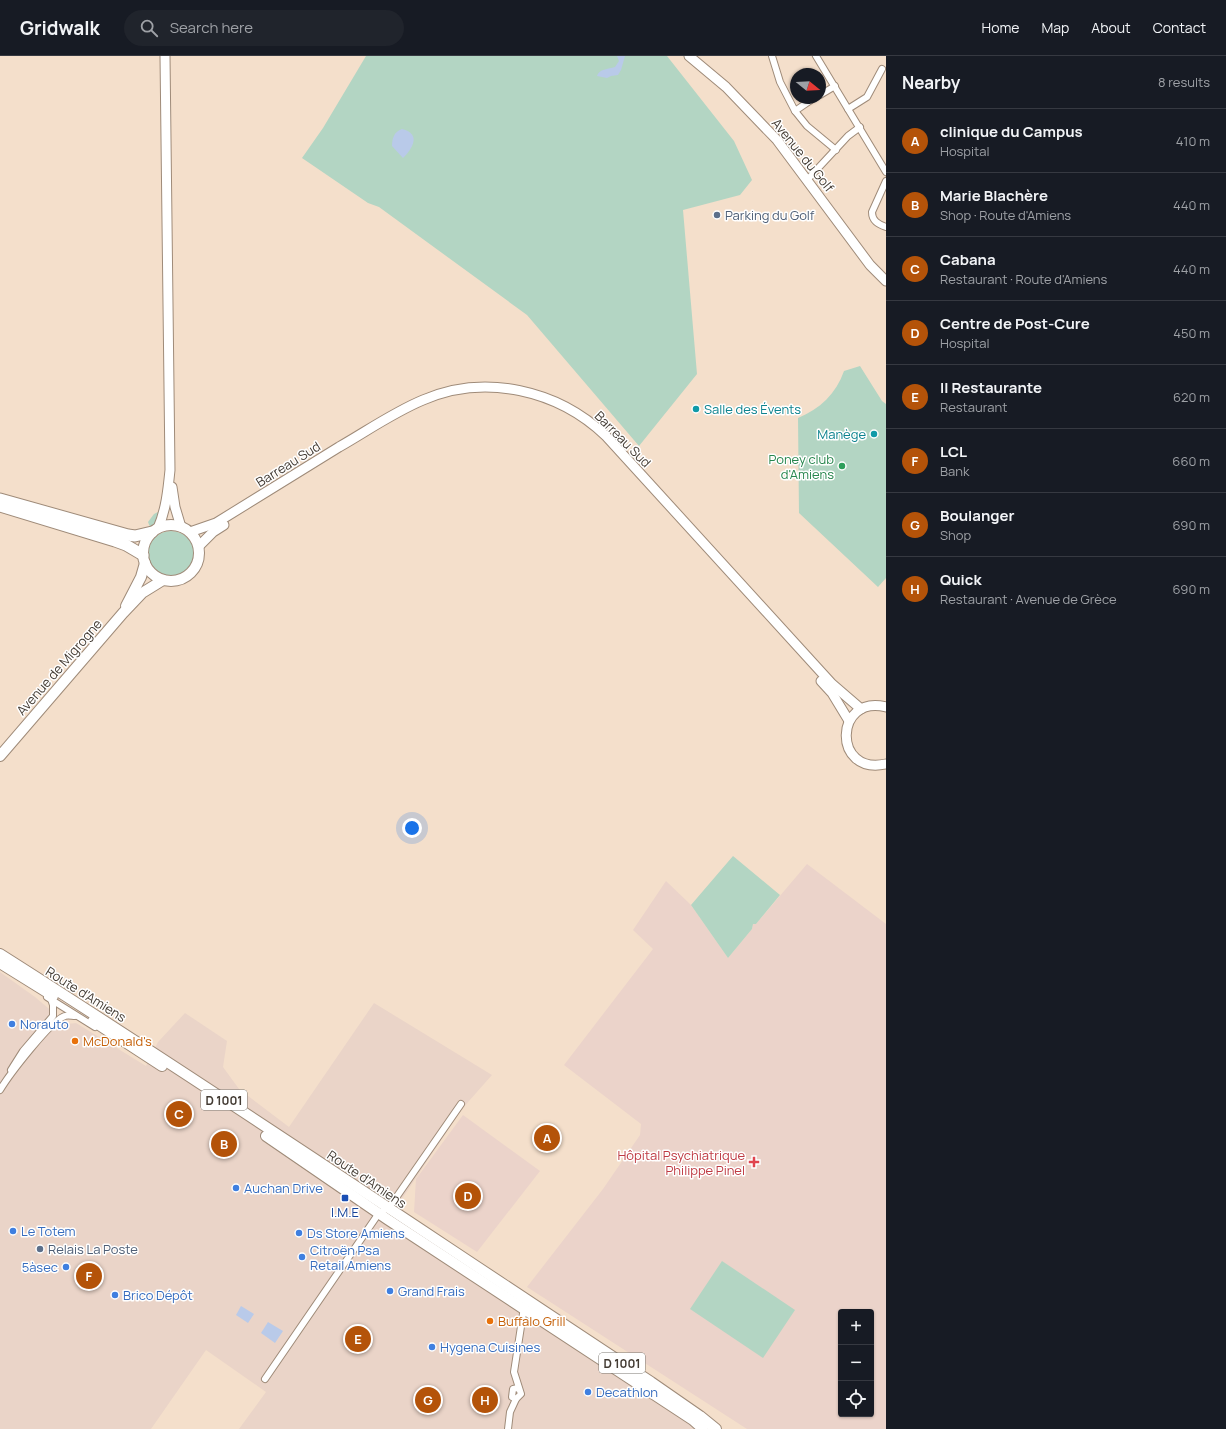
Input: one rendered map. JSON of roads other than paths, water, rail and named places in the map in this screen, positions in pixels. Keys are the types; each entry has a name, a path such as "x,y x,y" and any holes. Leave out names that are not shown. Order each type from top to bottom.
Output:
{"highway":[{"path":"0,496 19,508"},
{"path":"0,499 19,508 121,543 144,559"},
{"path":"0,506 19,508 128,535 135,536 155,530"},
{"path":"0,509 19,508"}],"main road":[{"path":"155,530 170,525 181,527 190,532 199,546 198,562 192,573 175,582 163,580 150,572 144,559 144,545 162,518 168,492 170,470 165,56"},
{"name":"Avenue du Golf","path":"689,56 726,87 766,128 808,179 870,265 886,281"},
{"name":"Barreau Sud","path":"190,532 216,524 364,433 424,400 457,390 480,387 516,390 538,395 583,417 606,436 832,684 861,709"},
{"name":"Barreau Sud","path":"199,546 213,532 406,412 427,403 460,393 494,391 526,395 571,414 606,441 816,674 832,693 849,720"},
{"path":"170,470 175,507 181,527"},
{"name":"Avenue de Migrogne","path":"123,613 140,578 144,559"},
{"name":"Avenue de Migrogne","path":"0,756 123,613 142,593 163,580"},
{"path":"886,707 871,705 861,709 849,720 846,734 846,744 852,754 860,761 870,764 886,764"},
{"name":"Route d'Amiens","path":"0,954 142,1044 383,1211"},
{"name":"Route d'Amiens","path":"0,963 199,1090 525,1304 688,1407 716,1429"},
{"name":"Route d'Amiens","path":"525,1304 693,1420 703,1429"}],"street":[{"path":"772,56 780,82 795,111 807,126 836,150"},
{"path":"816,56 886,172"},
{"path":"848,109 867,97 882,70"},
{"path":"826,91 835,86"},
{"path":"795,111 805,104"},
{"path":"808,179 848,136 860,127"},
{"path":"879,159 886,155"},
{"path":"886,181 872,212 872,216 876,223 886,227"},
{"path":"14,972 21,980 77,1017 108,1032"},
{"path":"7,1079 12,1066 53,1016 53,1004 51,999"},
{"path":"0,1090 7,1079 53,1024 65,1016 77,1017"},
{"path":"265,1379 383,1211 461,1104"},
{"path":"508,1429 510,1412 514,1398 521,1394 516,1388 514,1377 518,1336 525,1304"}],"water":[{"path":"617,56 625,56 618,75 607,78 597,76 602,71 615,67 619,61"},
{"path":"402,129 412,134 413,138 412,146 403,158 392,146 394,136"},
{"path":"241,1306 254,1314 248,1323 236,1315"},
{"path":"268,1322 283,1331 275,1343 261,1333"}],"place":[{"name":"Parking du Golf","path":"717,215"},
{"name":"Salle des Évents","path":"696,409"},
{"name":"Manège","path":"874,434"},
{"name":"Poney club d'Amiens","path":"842,466"},
{"name":"Norauto","path":"12,1024"},
{"name":"McDonald's","path":"75,1041"},
{"name":"Cabana","path":"179,1114"},
{"name":"clinique du Campus","path":"547,1138"},
{"name":"Marie Blachère","path":"224,1144"},
{"name":"Hôpital Psychiatrique Philippe Pinel","path":"754,1162"},
{"name":"Auchan Drive","path":"236,1188"},
{"name":"Centre de Post-Cure","path":"468,1196"},
{"name":"I.M.E","path":"345,1198"},
{"name":"Le Totem","path":"13,1231"},
{"name":"Ds Store Amiens","path":"299,1233"},
{"name":"Relais La Poste","path":"40,1249"},
{"name":"Citroën Psa Retail Amiens","path":"302,1257"},
{"name":"5àsec","path":"66,1267"},
{"name":"LCL","path":"89,1276"},
{"name":"Grand Frais","path":"390,1291"},
{"name":"Brico Dépôt","path":"115,1295"},
{"name":"Buffalo Grill","path":"490,1321"},
{"name":"Il Restaurante","path":"358,1339"},
{"name":"Hygena Cuisines","path":"432,1347"},
{"name":"Decathlon","path":"588,1392"},
{"name":"Boulanger","path":"428,1400"},
{"name":"Quick","path":"485,1400"}]}
